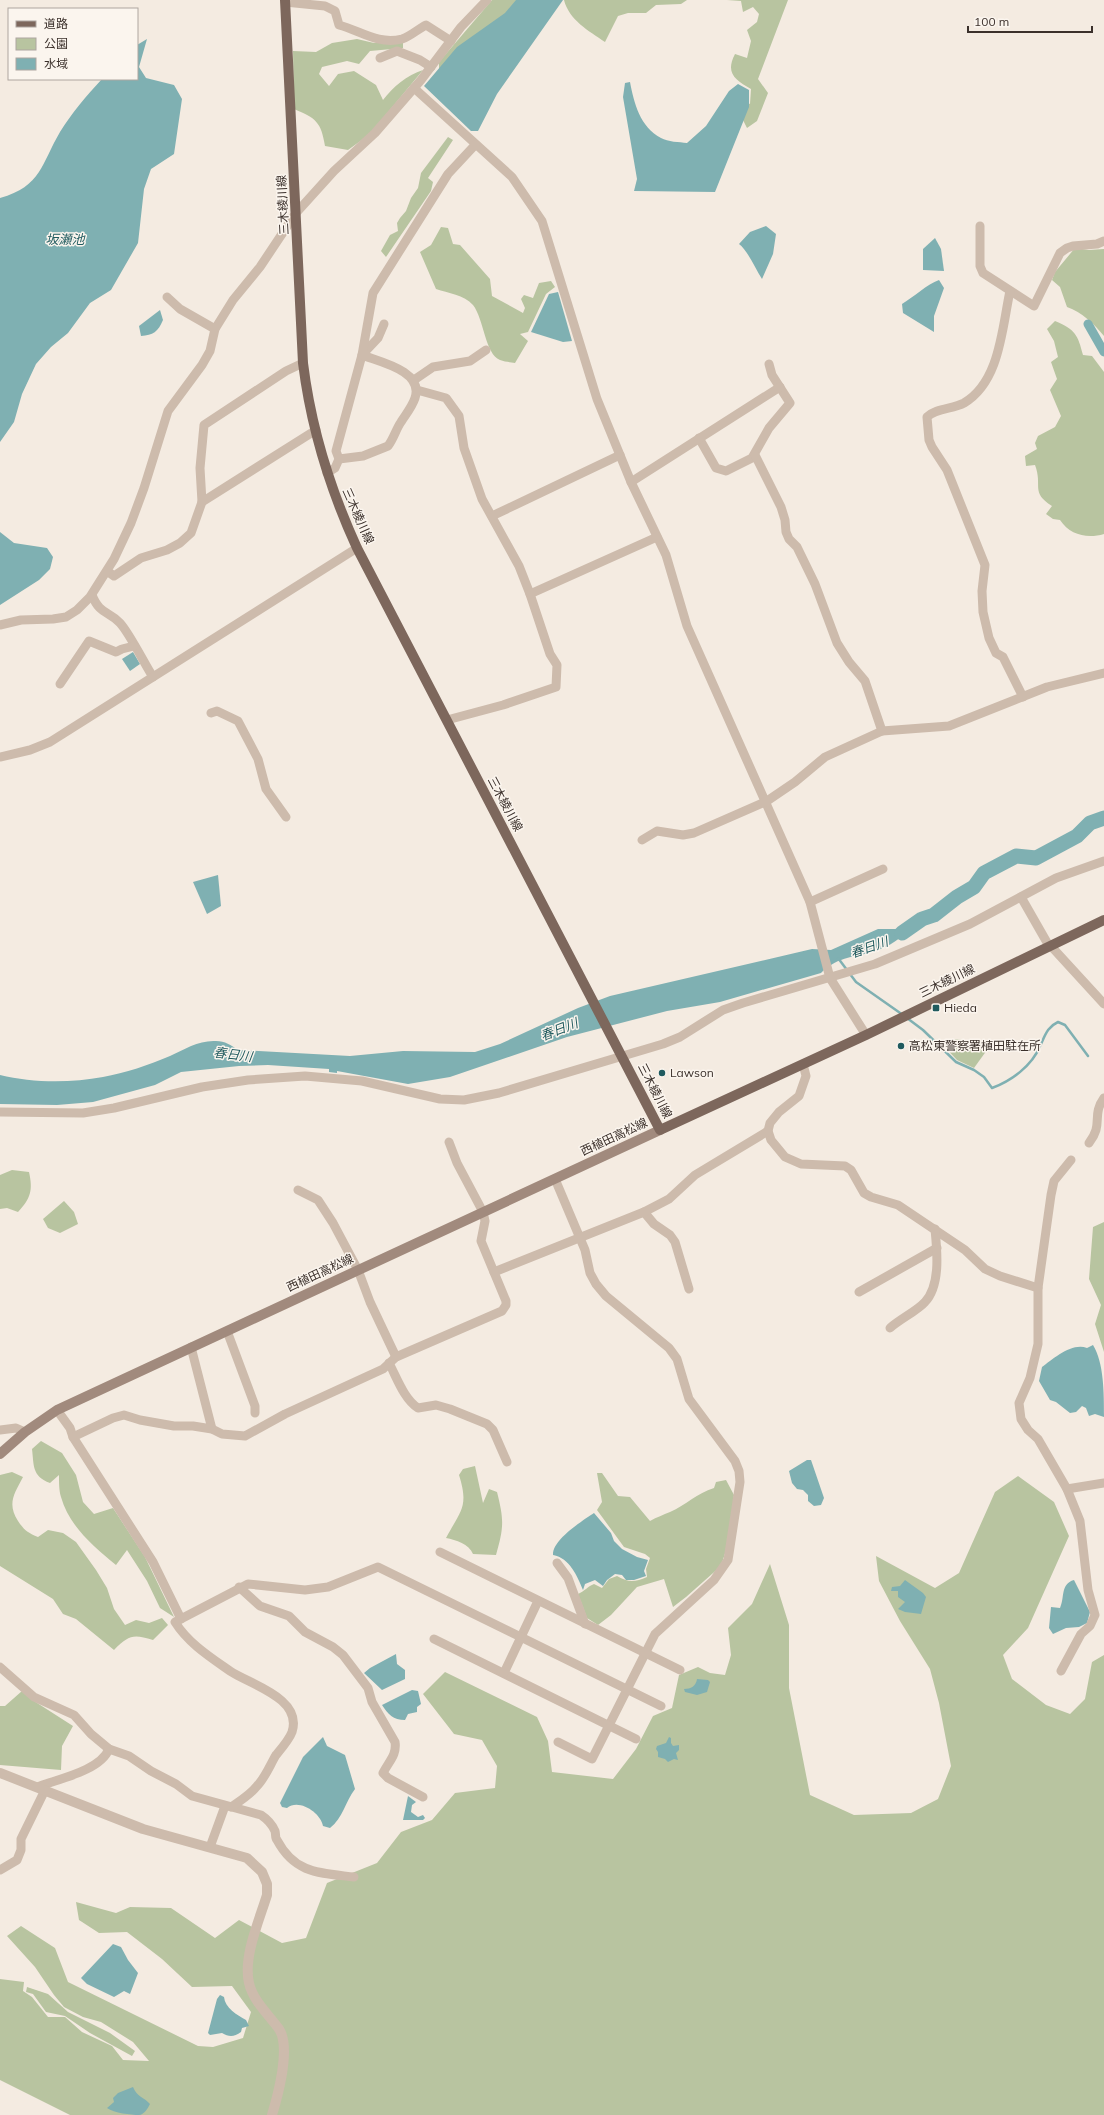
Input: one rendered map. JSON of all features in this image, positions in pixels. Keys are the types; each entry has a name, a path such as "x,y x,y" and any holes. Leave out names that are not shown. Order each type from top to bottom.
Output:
{"main road":[{"name":"三木綾川線","path":"285,1 303,363 307,397 327,473 357,548 614,1038 660,1130 866,1035 1104,920"},
{"name":"西植田高松線","path":"0,1454 25,1432 57,1410 660,1130"}],"street":[{"path":"0,625 21,620 66,617 77,610 92,595 131,523 144,488 168,411 202,365 210,351 215,329 232,300 260,267 296,213 334,171 375,133 487,0"},
{"path":"285,1 325,6 335,11 340,25 354,29 374,39 385,41 402,39 426,25 451,41"},
{"path":"380,58 397,52 420,60 431,67"},
{"path":"414,88 512,177 542,221 597,399 631,482 666,556 687,626 767,801 810,902 829,977 866,1035"},
{"path":"327,473 334,468 339,459 336,451 362,355 373,293 448,174 475,145"},
{"path":"980,226 980,266 983,273 1034,306 1064,250 1073,246 1097,244 1104,241"},
{"path":"1010,290 993,367 984,385 964,403 927,417 929,440 947,470 985,566 982,591 985,622 989,638 996,653 1004,657 1023,697"},
{"path":"167,297 180,309 215,329"},
{"path":"362,355 378,338 384,324"},
{"path":"414,380 433,366 451,365 470,361 486,350"},
{"path":"339,459 363,456 388,446 400,422 411,408 417,390 414,380 399,369 362,355"},
{"path":"106,571 114,576 141,558 167,550 180,543 191,533 202,502 200,468 204,425 286,371 303,363"},
{"path":"700,438 716,468 720,471 726,471 755,455 769,428 790,403 772,375 769,364"},
{"path":"631,482 780,387"},
{"path":"417,390 446,398 459,416 464,448 482,499 518,566 530,594 550,654 557,665 556,687 502,706 447,720"},
{"path":"202,502 316,430"},
{"path":"492,516 620,455"},
{"path":"755,455 781,507 785,520 786,532 789,539 797,547 815,584 837,643 849,662 865,681 882,731"},
{"path":"530,594 657,537"},
{"path":"0,757 30,750 50,742 357,548"},
{"path":"92,595 95,604 101,611 120,622 153,677"},
{"path":"60,684 89,642 116,652 134,646"},
{"path":"642,840 657,831 683,835 694,833 767,801 825,757 882,731 949,726 1046,687 1104,673"},
{"path":"211,713 217,711 238,721 258,759 266,789 286,817"},
{"path":"0,1112 83,1113 248,1080 305,1076 362,1081 440,1099 459,1100 499,1093 623,1056 674,1039 711,1017 743,1003 875,964 970,924 1056,878 1104,861"},
{"path":"810,902 883,869"},
{"path":"1021,897 1050,946 1104,1004"},
{"path":"803,1064 806,1076 799,1096 779,1112 770,1123 768,1131 771,1140 785,1157 800,1164 845,1166 851,1170 864,1193 871,1197 898,1205 965,1250 985,1269 1000,1276 1038,1288"},
{"path":"1089,1143 1096,1134 1098,1126 1097,1112 1104,1098"},
{"path":"494,1272 580,1239 644,1212 669,1199 695,1175 768,1131"},
{"path":"73,1437 113,1418 124,1415 140,1420 174,1426 193,1426 212,1429 222,1434 245,1436 285,1414 383,1369 396,1356 502,1312 506,1305 506,1301 481,1241 485,1221 483,1212 457,1163 449,1142"},
{"path":"1062,1671 1081,1634 1090,1626 1095,1615 1088,1590 1080,1521 1068,1489 1038,1439 1028,1430 1021,1419 1019,1404 1030,1378 1038,1344 1038,1288 1050,1195 1054,1181 1071,1160"},
{"path":"555,1179 580,1239 590,1273 596,1284 606,1296 669,1348 676,1359 689,1399 735,1461 739,1471 740,1482 728,1560 714,1580 655,1634 592,1759 558,1742"},
{"path":"298,1190 318,1200 333,1223 358,1270 370,1302 396,1356"},
{"path":"644,1212 654,1224 670,1235 675,1242 689,1289"},
{"path":"890,1328 901,1318 925,1303 932,1293 938,1256 935,1229"},
{"path":"859,1292 937,1248"},
{"path":"227,1331 255,1406 255,1413"},
{"path":"191,1347 212,1429"},
{"path":"389,1363 404,1393 418,1408 436,1405 487,1424 493,1430 507,1462"},
{"path":"57,1410 70,1428 73,1437 153,1562 181,1619"},
{"path":"0,1430 16,1428 25,1432"},
{"path":"1068,1489 1104,1483"},
{"path":"440,1552 680,1670"},
{"path":"557,1563 568,1578 585,1624"},
{"path":"210,1848 228,1807 258,1786 292,1732 292,1718 285,1704 272,1692 231,1672 192,1642 175,1622 188,1617 239,1587 248,1584 305,1590 328,1587 378,1567 662,1706"},
{"path":"239,1587 260,1606 289,1616 305,1632 333,1647 343,1655 368,1688 372,1702 395,1742 396,1749 394,1757 383,1773 388,1778 423,1797"},
{"path":"504,1673 538,1601"},
{"path":"434,1639 636,1739"},
{"path":"0,1667 34,1697 74,1715 91,1734 109,1749 128,1756 150,1771 176,1784 192,1796 261,1815 268,1820 275,1832 276,1839 288,1857 297,1864 308,1870 319,1873 354,1877"},
{"path":"0,1870 17,1860 21,1850 21,1838 41,1789 96,1764 106,1757 109,1749"},
{"path":"0,1773 143,1829 248,1858 262,1872 267,1884 266,1895 247,1966 252,1990 280,2031 284,2045 282,2070 272,2115"}],"green space":[{"path":"492,0 526,0 439,71 439,62"},
{"path":"564,0 687,0 681,4 656,5 646,13 628,13 618,16 605,42 586,29 575,19 570,13"},
{"path":"727,0 788,0 758,79 768,93 757,121 747,128 741,116 743,101 750,104 751,89 736,79 731,71 731,66 735,54 747,58 751,41 747,30 757,22 759,14 753,7 743,12 741,1"},
{"path":"357,39 374,43 403,41 403,48 370,51 359,64 347,61 322,67 319,74 329,86 338,74 354,71 376,85 383,100 401,82 411,75 423,70 370,134 348,150 325,146 322,131 316,122 308,115 294,109 293,51 316,52 332,43"},
{"path":"448,137 453,140 428,178 433,182 431,191 386,257 381,251 390,235 398,231 397,223 406,211 411,198 418,188 421,173"},
{"path":"441,227 448,228 453,244 460,245 490,279 492,296 523,313 525,308 521,299 524,295 533,298 539,283 551,281 555,287 546,294 528,332 520,334 528,341 515,363 500,360 491,351 477,311 473,305 461,297 436,289 420,252 431,245"},
{"path":"1075,248 1089,250 1104,249 1104,336 1087,319 1078,312 1067,307 1060,287 1052,280 1055,272"},
{"path":"1055,321 1067,327 1075,334 1083,355 1092,356 1104,372 1104,534 1085,536 1079,534 1069,529 1060,520 1053,519 1046,514 1052,506 1041,497 1038,488 1038,478 1035,465 1026,466 1025,456 1037,449 1035,443 1038,436 1055,427 1061,416 1050,390 1057,379 1051,362 1058,357 1054,341 1047,329"},
{"path":"956,1039 984,1044 987,1050 974,1068 957,1060 943,1045"},
{"path":"12,1170 29,1172 31,1184 30,1194 18,1212 7,1208 0,1209 0,1175"},
{"path":"64,1201 74,1212 78,1224 60,1233 48,1228 43,1219"},
{"path":"1104,1222 1104,1352 1095,1324 1101,1305 1089,1279 1093,1227"},
{"path":"41,1441 62,1453 76,1475 83,1502 94,1514 113,1508 145,1557 174,1617 160,1608 147,1581 127,1550 116,1565 99,1551 76,1527 65,1508 61,1497 59,1489 59,1475 50,1483 40,1477 35,1470 32,1449"},
{"path":"475,1466 483,1503 489,1489 497,1492 502,1517 502,1530 496,1555 473,1554 465,1545 458,1541 446,1538 462,1508 463,1494 459,1475 463,1469"},
{"path":"12,1472 23,1477 12,1504 15,1515 22,1527 29,1533 38,1537 48,1530 63,1533 76,1542 107,1588 114,1609 125,1625 136,1620 149,1623 162,1618 168,1625 153,1640 141,1637 132,1637 124,1641 114,1650 76,1619 63,1614 53,1599 0,1566 0,1475"},
{"path":"597,1473 602,1473 618,1496 630,1497 650,1521 676,1509 702,1493 714,1488 716,1482 726,1480 734,1495 728,1544 721,1566 673,1607 664,1579 637,1587 611,1615 598,1625 587,1618 578,1594 594,1584 602,1588 609,1579 617,1576 625,1580 632,1581 647,1577 646,1569 650,1558 645,1554 624,1547 597,1510 602,1502"},
{"path":"1018,1476 1054,1502 1069,1536 1028,1628 1003,1655 1012,1679 1046,1705 1070,1714 1085,1699 1092,1662 1104,1655 1104,2115 70,2115 0,2080 0,1979 24,1982 23,1991 32,1997 48,2017 65,2017 82,2032 112,2046 123,2060 149,2061 133,2042 101,2022 83,2017 64,2007 35,1967 7,1936 21,1926 55,1948 68,1982 198,2046 213,2047 243,2038 251,2012 232,1986 192,1987 162,1959 127,1932 99,1933 79,1920 76,1902 116,1913 130,1907 171,1908 215,1938 239,1920 282,1943 306,1938 327,1883 377,1863 401,1832 432,1820 455,1793 495,1788 497,1766 482,1740 454,1734 423,1694 445,1672 537,1717 548,1741 552,1772 613,1779 636,1749 653,1716 672,1708 679,1675 698,1667 710,1673 725,1675 731,1655 728,1628 752,1604 770,1564 789,1625 789,1688 810,1795 854,1815 911,1813 938,1799 951,1766 939,1703 930,1669 900,1621 879,1581 876,1556 935,1588 959,1573 995,1492"},
{"path":"22,1691 34,1701 73,1726 62,1746 61,1770 0,1765 0,1706 5,1706"},
{"path":"27,1987 48,1994 68,2012 110,2033 135,2051 132,2056 90,2033 65,2016 46,2012 33,1994 26,1992"}],"water":[{"path":"516,0 563,0 497,94 478,131 471,131 424,86 457,47 505,13"},
{"name":"坂瀬池","path":"147,39 139,67 146,78 174,85 182,99 174,154 151,169 144,189 138,243 111,290 90,303 68,333 51,347 36,364 22,394 14,422 0,442 0,198 14,193 24,187 39,172 64,125 101,80 138,80 138,44"},
{"path":"630,82 639,114 648,128 661,138 674,142 687,143 706,126 729,91 738,84 749,90 749,107 715,192 634,191 637,179 623,97 625,83"},
{"path":"766,226 776,234 773,254 762,279 748,255 739,244 750,232"},
{"path":"935,238 941,249 944,271 923,270 923,249"},
{"path":"939,280 944,288 934,316 934,332 903,313 902,304 930,284"},
{"path":"558,292 572,341 563,342 531,332 549,294"},
{"path":"160,310 163,320 157,330 152,334 141,336 139,326"},
{"path":"0,532 14,543 47,548 53,557 50,569 39,580 0,605"},
{"path":"133,652 140,664 130,671 122,659"},
{"path":"218,875 221,906 207,914 193,882"},
{"path":"923,921 884,948 841,960 834,963 821,973 720,1002 667,1011 567,1037 450,1077 408,1084 337,1071 337,1073 329,1072 329,1069 268,1065 239,1066 181,1072 155,1085 93,1102 57,1105 0,1104 0,1075 38,1081 91,1079 145,1066 192,1046 210,1041 219,1041 238,1050 350,1056 403,1051 475,1052 500,1044 578,1008 610,996 812,949 831,950 878,929 897,929 914,922"},
{"path":"1093,1345 1097,1352 1101,1369 1104,1417 1095,1414 1089,1416 1086,1408 1082,1406 1076,1412 1070,1413 1056,1402 1050,1400 1039,1381 1042,1367 1063,1352 1075,1347 1087,1348"},
{"path":"807,1460 811,1460 824,1498 821,1505 814,1506 808,1501 808,1495 803,1490 797,1489 792,1483 789,1471"},
{"path":"594,1513 611,1533 614,1541 622,1549 637,1557 648,1560 644,1571 646,1576 634,1580 626,1580 622,1575 615,1574 607,1580 603,1586 595,1580 585,1584 583,1590 572,1568 564,1560 553,1555 557,1543 562,1537"},
{"path":"905,1580 923,1593 926,1597 921,1614 905,1612 898,1609 905,1602 898,1597 898,1591 891,1591 892,1587 900,1586"},
{"path":"1074,1580 1090,1612 1087,1623 1079,1627 1066,1628 1053,1634 1049,1628 1051,1607 1060,1608 1065,1588"},
{"path":"396,1654 397,1664 405,1670 405,1679 382,1690 364,1673 370,1668"},
{"path":"697,1679 708,1680 710,1682 707,1692 697,1695 685,1692 684,1689 693,1687 696,1684"},
{"path":"412,1690 418,1691 421,1704 417,1707 417,1712 408,1714 405,1720 397,1719 391,1716 382,1705"},
{"path":"323,1737 327,1746 345,1755 355,1789 338,1820 330,1828 323,1826 318,1816 309,1808 292,1805 287,1808 282,1807 280,1803 303,1757"},
{"path":"669,1737 671,1738 671,1743 673,1746 679,1745 679,1750 676,1753 678,1760 674,1759 668,1762 665,1759 658,1757 658,1752 656,1749 657,1746 666,1743"},
{"path":"408,1796 416,1802 412,1805 411,1812 418,1817 423,1815 425,1818 423,1820 403,1820"},
{"path":"113,1944 121,1947 128,1960 138,1973 130,1994 124,1991 114,1997 87,1984 81,1978"},
{"path":"220,1995 224,1997 229,2008 246,2020 249,2026 242,2028 241,2032 234,2036 229,2036 222,2033 210,2035 208,2033 217,1999"},
{"path":"133,2087 136,2093 150,2104 144,2113 141,2115 127,2114 107,2108 114,2102 113,2098 118,2093"}],"waterway":[{"path":"1088,324 1104,352"},
{"name":"春日川","path":"902,933 922,919 934,915 957,897 974,887 984,873 1016,856 1036,858 1077,836 1090,823 1104,818"},
{"path":"838,958 847,970"},
{"path":"850,974 856,982 903,1015"},
{"path":"907,1018 923,1030 956,1062 974,1070 984,1077 992,1088 1020,1072 1032,1060 1051,1026 1058,1022 1065,1025 1088,1056"}],"place":[{"name":"Hieda","path":"936,1008"},
{"name":"高松東警察署植田駐在所","path":"901,1046"},
{"name":"Lawson","path":"662,1073"}]}
